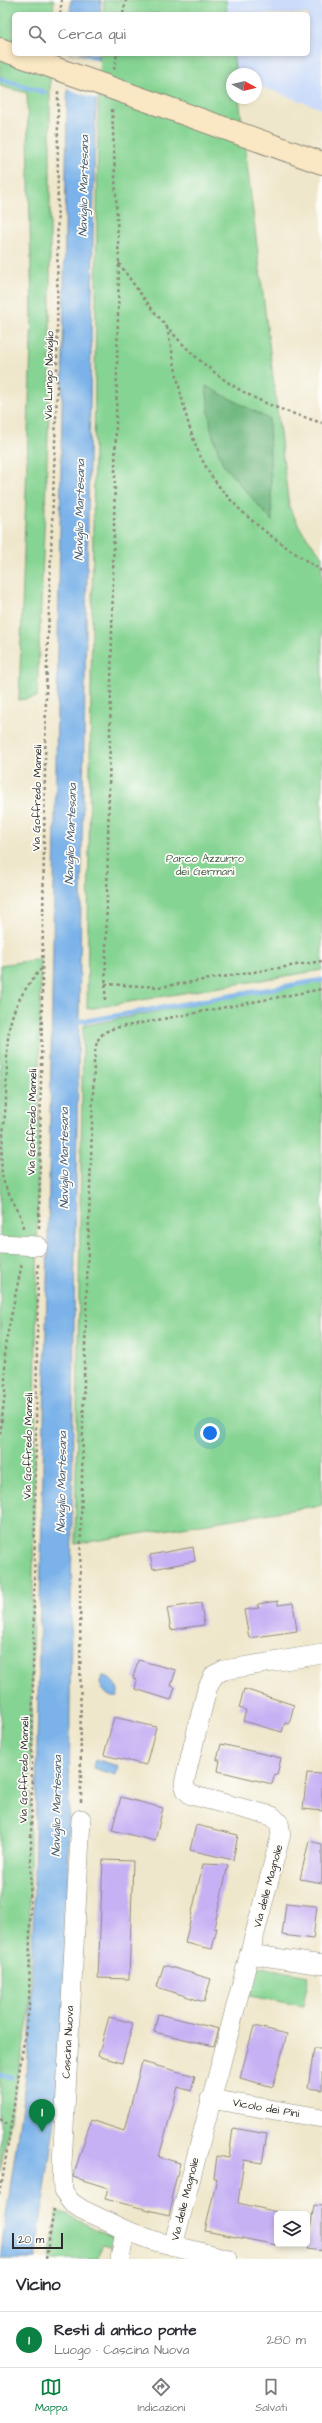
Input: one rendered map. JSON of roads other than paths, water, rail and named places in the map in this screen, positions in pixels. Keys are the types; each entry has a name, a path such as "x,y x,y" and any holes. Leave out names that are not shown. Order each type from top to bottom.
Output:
{"main road":[{"path":"0,48 12,53"},
{"path":"21,56 322,163"}],"street":[{"path":"0,1244 31,1246"},
{"name":"Via delle Magnolie","path":"173,2246 210,2099 280,1839 280,1827 272,1816 192,1795 186,1790 185,1780 207,1689 214,1675 228,1669 322,1654"},
{"name":"Cascina Nuova","path":"81,1818 62,2164 63,2191 76,2206 126,2230"},
{"path":"249,1954 322,1965"},
{"name":"Vicolo dei Pini","path":"210,2099 322,2118"},
{"path":"120,2259 126,2230 173,2246 228,2259"}],"water":[{"path":"71,0 101,0 100,12 70,12"},
{"name":"Naviglio Martesana","path":"68,56 98,56 95,129 75,1238 67,1990 60,2085 35,2259 0,2259 27,2069 31,2019 48,1239"},
{"path":"102,1676 106,1676 115,1683 118,1690 117,1697 111,1697 104,1691 100,1682"},
{"path":"95,1759 118,1766 116,1775 93,1768"}],"waterway":[{"path":"0,79 44,92"},
{"path":"72,1021 86,1021 322,980"},
{"path":"0,2074 11,2077"}],"place":[{"name":"Resti di antico ponte","path":"42,2132"}],"park label":[{"name":"Parco Azzurro dei Germani","path":"205,864"}]}
